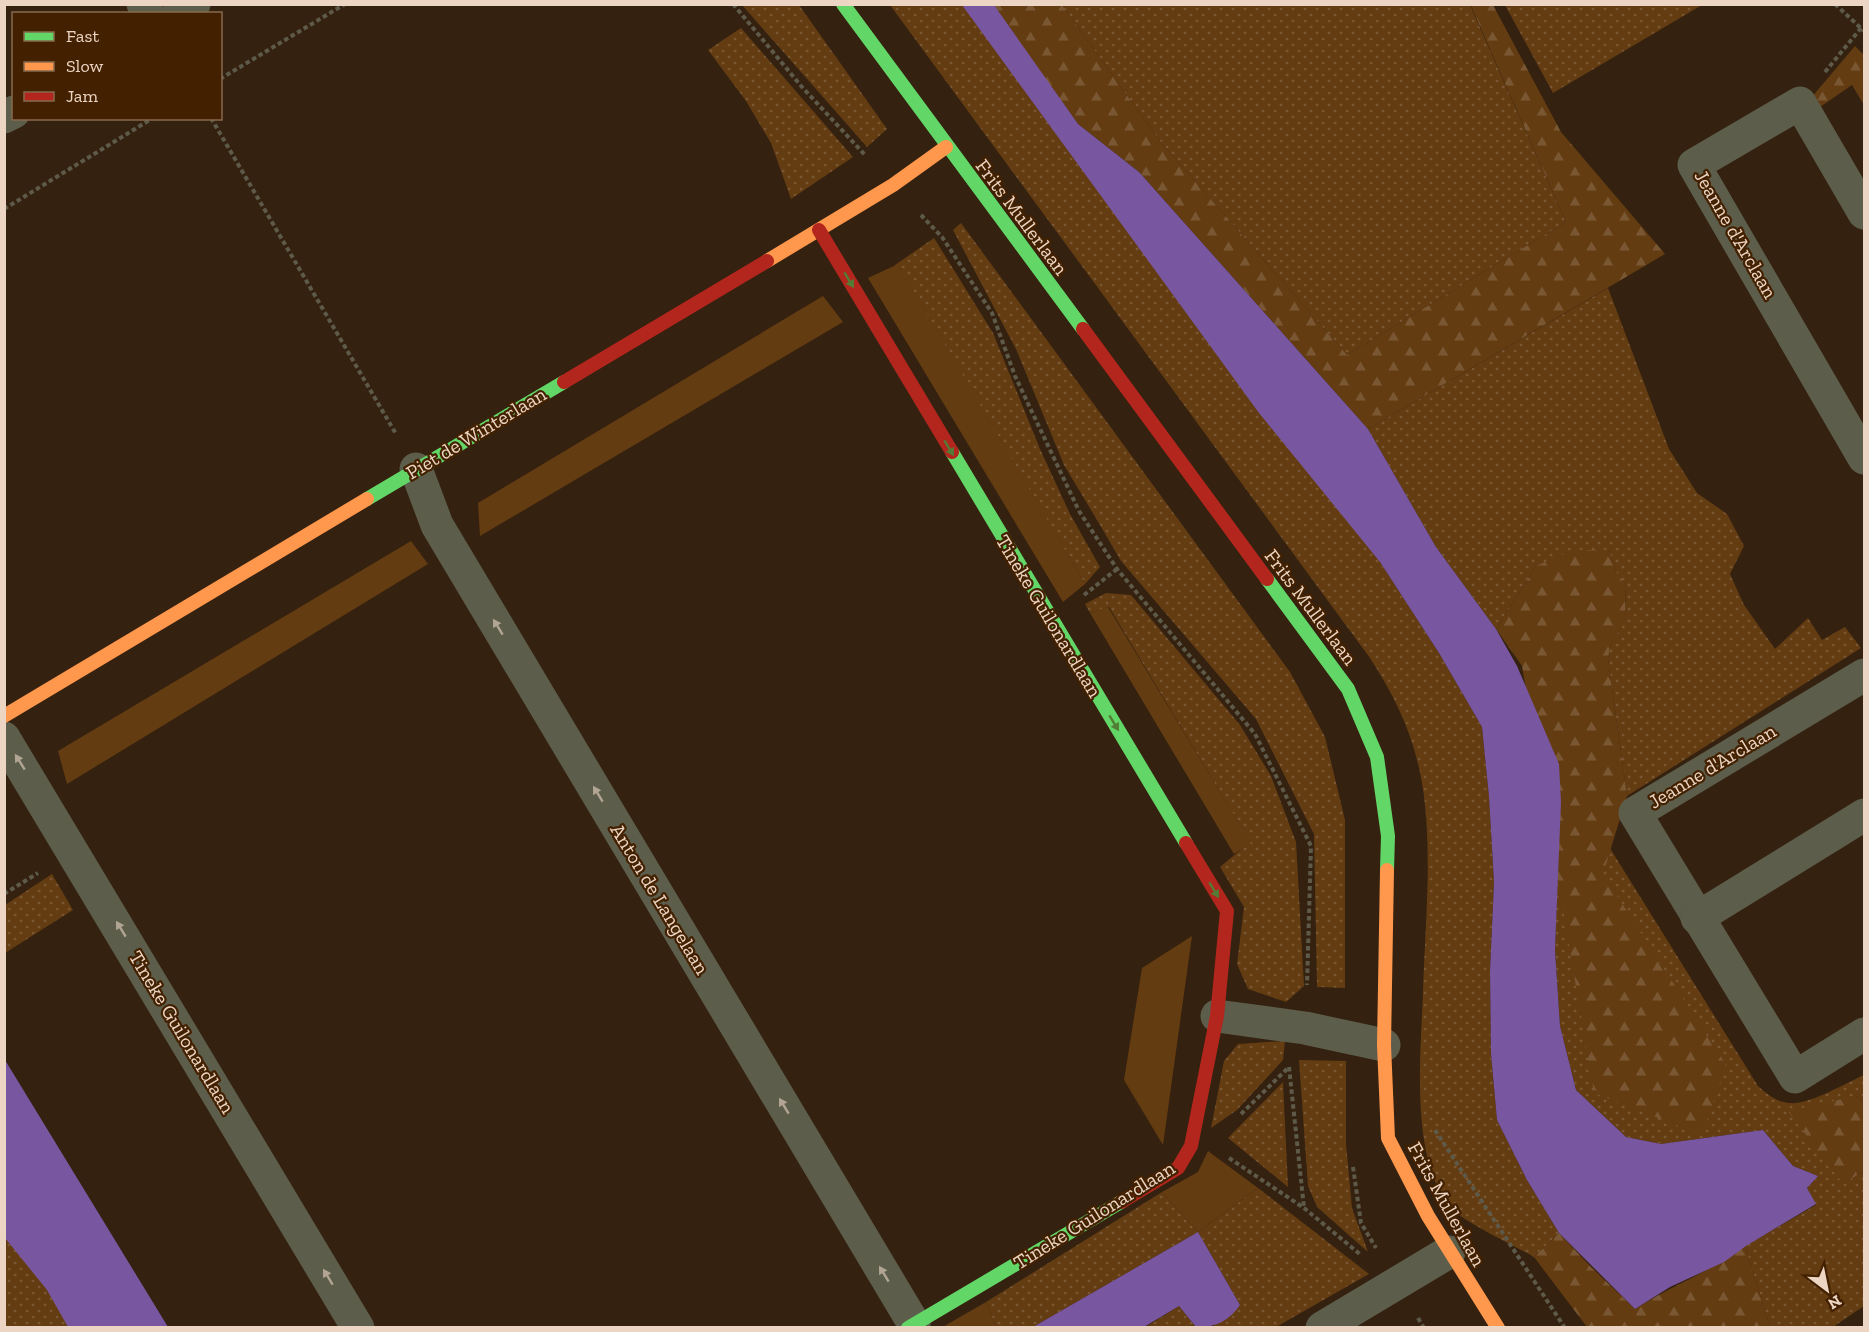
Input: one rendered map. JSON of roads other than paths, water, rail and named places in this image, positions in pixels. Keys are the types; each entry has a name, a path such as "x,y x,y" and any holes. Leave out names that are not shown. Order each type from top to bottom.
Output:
{"street":[{"path":"181,12 194,4"},
{"name":"Frits Mullerlaan","path":"843,4 946,147 1348,689 1377,757 1388,836 1384,1045 1388,1138 1449,1252 1498,1328"},
{"name":"Jeanne d'Arclaan","path":"1864,213 1800,103 1694,165 1864,458"},
{"name":"Piet de Winterlaan","path":"4,716 819,230 893,185 946,147"},
{"name":"Tineke Guilonardlaan","path":"819,230 1227,911 1217,1016 1191,1146 1178,1168 911,1326"},
{"name":"Anton de Langelaan","path":"416,469 437,525 911,1326"},
{"name":"Jeanne d'Arclaan","path":"1864,675 1635,813 1796,1077 1864,1034"},
{"name":"Tineke Guilonardlaan","path":"4,738 358,1328"},
{"path":"1697,918 1864,815"},
{"path":"1217,1016 1305,1028 1384,1045"},
{"path":"1322,1328 1449,1252"}]}
